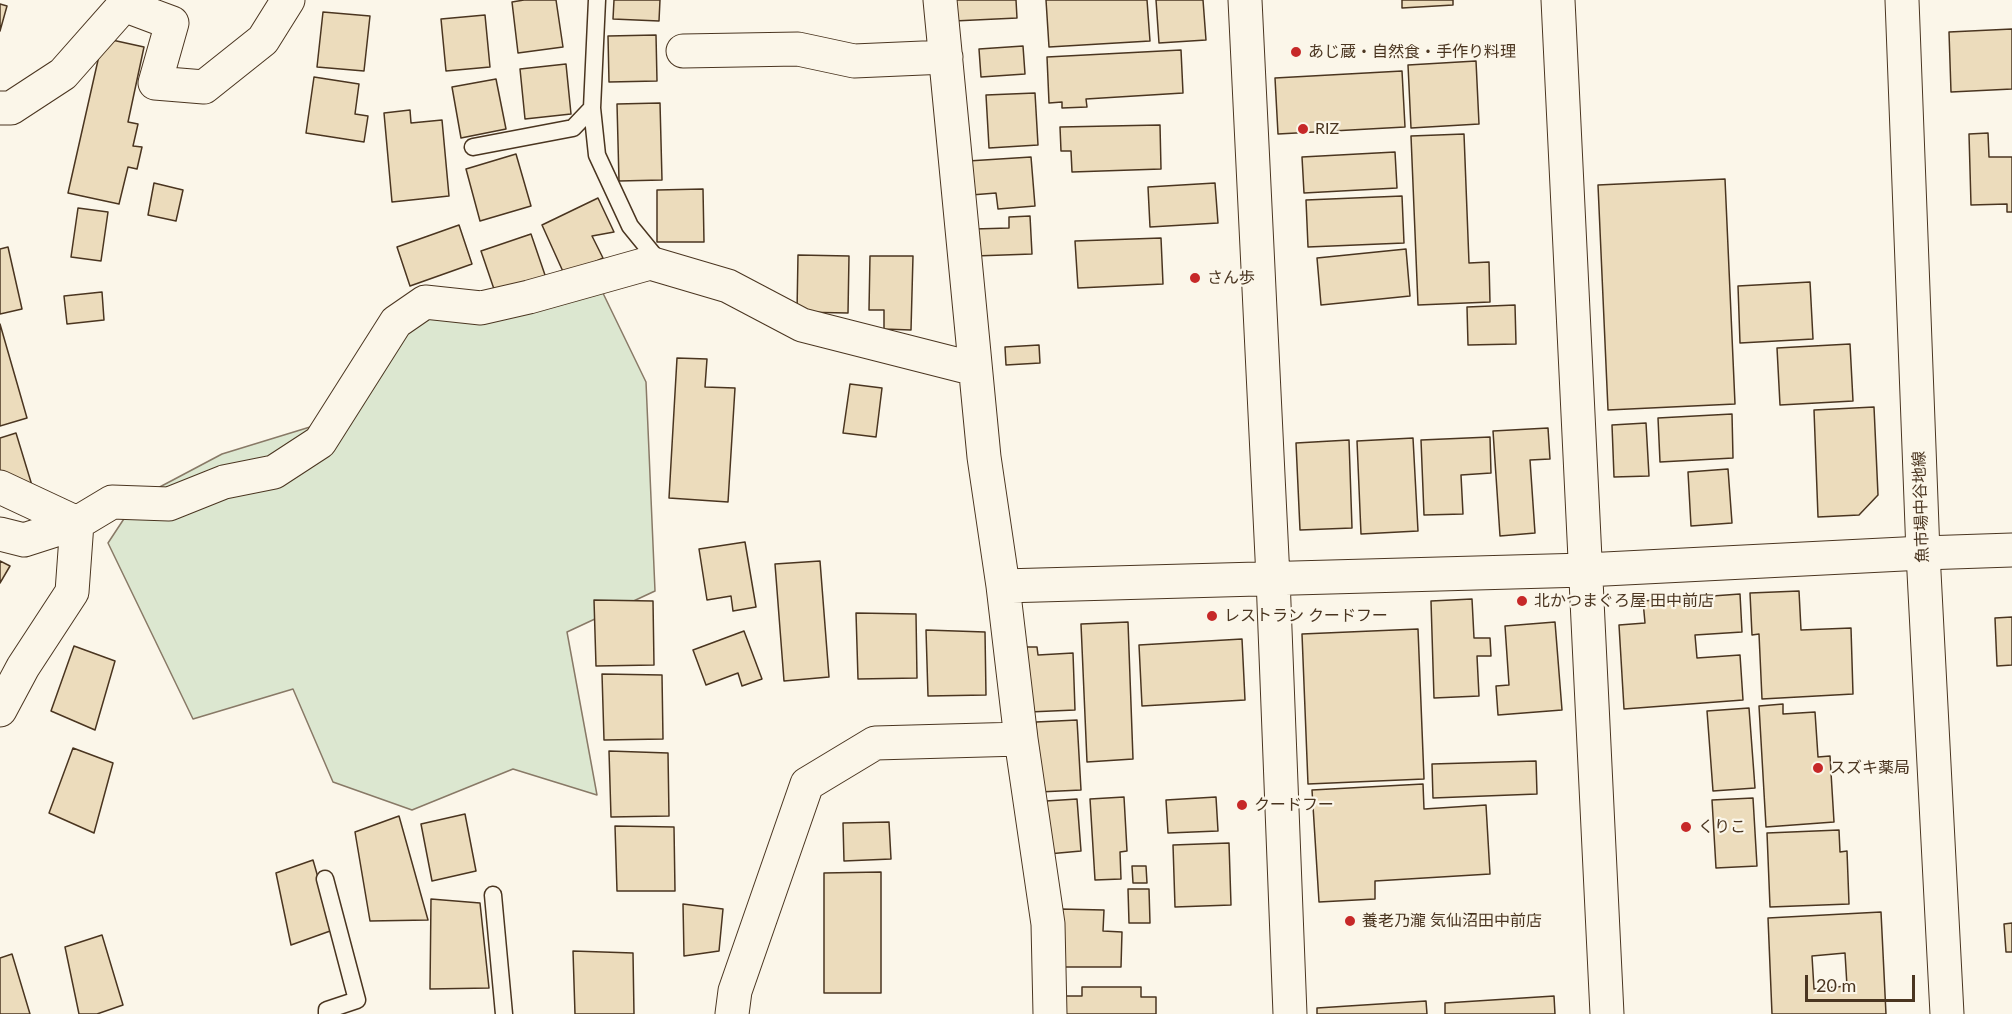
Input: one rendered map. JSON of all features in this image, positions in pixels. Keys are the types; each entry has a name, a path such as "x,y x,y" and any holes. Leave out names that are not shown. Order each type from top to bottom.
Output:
{"street":[{"path":"0,108 11,108 63,74 124,4 172,23 155,83 204,87 263,40 288,0"},
{"path":"940,0 984,457 1048,924 1050,1014"},
{"path":"1245,0 1273,578 1290,1014"},
{"path":"1558,0 1607,1014"},
{"name":"魚市場中谷地線","path":"1902,0 1923,553 1947,1014"},
{"path":"683,51 798,49 854,61 946,57"},
{"path":"0,534 24,540 77,523 112,502 169,504 225,482 274,472 320,442 396,322 425,302 481,308 650,263 728,286 802,325 975,369"},
{"path":"0,487 77,523"},
{"path":"0,710 23,667 72,592 77,523"},
{"path":"1003,586 1585,570 2012,550"},
{"path":"732,1014 735,991 807,784 875,743 1021,739"}],"lane":[{"path":"597,0 592,108 597,155 630,226 664,267"},
{"path":"473,147 573,128 592,108"},
{"path":"325,879 357,1000 327,1010 327,1014"},
{"path":"493,895 504,1014"}],"green space":[{"path":"505,283 600,287 646,382 655,591 567,632 597,795 513,769 412,810 333,782 293,689 193,719 108,543 137,499 222,454 310,427 371,350 424,321"}],"building":[{"path":"556,0 563,47 518,53 512,2"},
{"path":"614,0 660,0 659,21 613,19"},
{"path":"953,0 1016,0 1017,18 954,21"},
{"path":"1046,0 1147,0 1150,41 1049,47"},
{"path":"1156,0 1203,0 1206,40 1159,43"},
{"path":"1402,0 1453,0 1453,5 1402,8"},
{"path":"0,4 7,6 0,31"},
{"path":"323,12 370,16 364,71 317,67"},
{"path":"485,15 490,67 446,71 441,19"},
{"path":"2012,29 2012,89 1951,92 1949,32"},
{"path":"656,35 657,81 609,82 608,36"},
{"path":"103,38 144,47 128,122 138,124 133,146 142,147 137,169 128,167 119,204 68,193"},
{"path":"1023,46 1025,74 981,77 979,49"},
{"path":"1181,50 1183,93 1086,99 1087,107 1062,108 1062,102 1049,103 1047,57"},
{"path":"1476,61 1479,124 1411,128 1408,65"},
{"path":"566,64 571,114 525,119 520,69"},
{"path":"1402,71 1405,127 1278,134 1275,78"},
{"path":"314,77 359,84 355,114 368,116 364,142 306,133"},
{"path":"496,79 506,129 461,138 452,87"},
{"path":"1035,93 1038,145 989,148 986,95"},
{"path":"660,103 662,180 619,181 617,104"},
{"path":"410,110 411,123 442,120 449,196 392,202 384,113"},
{"path":"1160,125 1161,169 1072,172 1071,151 1061,151 1060,127"},
{"path":"1988,133 1989,157 2012,157 2012,212 2007,212 2007,204 1971,205 1969,134"},
{"path":"1464,134 1469,263 1489,262 1490,302 1418,305 1411,136"},
{"path":"1395,152 1397,188 1304,193 1302,157"},
{"path":"516,154 531,206 480,221 466,169"},
{"path":"1031,157 1035,206 998,209 996,193 971,195 968,161"},
{"path":"1725,179 1735,404 1608,410 1598,185"},
{"path":"154,183 183,190 176,221 148,215"},
{"path":"1215,183 1218,223 1150,227 1148,187"},
{"path":"703,189 704,242 657,242 657,190"},
{"path":"1402,196 1404,243 1308,247 1306,200"},
{"path":"598,198 614,232 592,236 603,258 565,276 542,225"},
{"path":"78,208 108,212 101,261 71,257"},
{"path":"1030,216 1032,254 975,256 974,229 1009,228 1009,217"},
{"path":"459,225 472,264 410,286 397,247"},
{"path":"531,234 546,278 496,295 481,251"},
{"path":"1161,238 1163,284 1078,288 1075,241"},
{"path":"8,247 22,309 0,314 0,249"},
{"path":"1406,249 1410,296 1321,305 1317,258"},
{"path":"798,255 849,256 848,313 797,312"},
{"path":"870,256 913,256 911,330 884,329 884,310 869,310"},
{"path":"1810,282 1813,339 1740,343 1738,286"},
{"path":"102,292 104,320 67,324 64,296"},
{"path":"1515,305 1516,344 1468,345 1467,307"},
{"path":"0,324 27,418 0,426"},
{"path":"1850,344 1853,401 1780,405 1777,348"},
{"path":"1039,345 1040,363 1006,365 1005,347"},
{"path":"677,358 707,359 705,387 735,388 728,502 669,498"},
{"path":"850,384 882,388 876,437 843,433"},
{"path":"1874,407 1878,495 1859,515 1818,517 1814,410"},
{"path":"1732,414 1733,458 1660,462 1658,418"},
{"path":"1646,423 1649,476 1614,477 1612,425"},
{"path":"1548,428 1550,459 1530,460 1535,533 1500,536 1493,431"},
{"path":"16,433 34,492 0,491 0,438"},
{"path":"1490,437 1491,473 1461,475 1463,514 1424,515 1421,440"},
{"path":"1413,438 1418,531 1361,534 1357,441"},
{"path":"1349,440 1352,528 1300,530 1296,443"},
{"path":"1728,469 1732,523 1691,526 1688,472"},
{"path":"745,542 756,607 733,611 731,596 707,600 699,549"},
{"path":"0,561 10,566 0,583"},
{"path":"820,561 829,677 784,681 775,564"},
{"path":"1799,591 1801,630 1851,628 1853,694 1762,699 1759,634 1752,635 1750,593"},
{"path":"1740,594 1742,632 1695,635 1697,658 1740,655 1743,700 1624,709 1619,625 1645,623 1643,601"},
{"path":"1472,599 1474,638 1490,638 1491,656 1477,656 1479,696 1434,698 1431,601"},
{"path":"594,600 653,601 654,665 596,666"},
{"path":"856,613 916,614 917,678 858,679"},
{"path":"2012,617 2012,665 1997,666 1995,618"},
{"path":"1128,622 1133,759 1087,762 1081,624"},
{"path":"1555,622 1562,710 1498,715 1496,686 1509,685 1505,626"},
{"path":"1418,629 1424,779 1308,784 1302,634"},
{"path":"926,630 985,632 986,695 928,696"},
{"path":"744,631 762,679 742,686 738,673 706,685 693,650"},
{"path":"1242,639 1245,700 1142,706 1139,645"},
{"path":"74,646 115,661 95,730 51,711"},
{"path":"1026,647 1037,647 1038,655 1073,653 1075,710 1029,712"},
{"path":"602,674 662,675 663,739 604,740"},
{"path":"1783,704 1783,714 1815,712 1818,757 1830,756 1834,822 1766,827 1759,706"},
{"path":"1749,708 1755,788 1713,791 1707,711"},
{"path":"1077,720 1081,790 1039,792 1036,722"},
{"path":"73,748 113,763 94,833 49,813"},
{"path":"609,751 668,753 669,816 611,817"},
{"path":"1536,761 1537,794 1433,798 1432,764"},
{"path":"1423,784 1424,809 1486,805 1490,874 1375,881 1375,899 1319,902 1312,790"},
{"path":"1124,797 1127,851 1120,852 1121,879 1095,880 1090,799"},
{"path":"1216,797 1218,831 1168,833 1166,800"},
{"path":"1753,798 1757,866 1716,868 1712,800"},
{"path":"1077,799 1081,851 1048,854 1046,801"},
{"path":"465,814 476,871 432,881 421,824"},
{"path":"399,816 428,920 370,921 355,832"},
{"path":"889,822 891,859 844,861 843,823"},
{"path":"615,826 674,827 675,891 617,891"},
{"path":"1839,830 1840,852 1847,851 1849,904 1770,907 1767,833"},
{"path":"1229,843 1231,905 1175,907 1173,845"},
{"path":"313,860 333,930 291,945 276,873"},
{"path":"1132,866 1146,866 1147,883 1133,883"},
{"path":"881,872 881,993 824,993 824,873"},
{"path":"1128,889 1149,889 1150,923 1129,923"},
{"path":"431,899 480,903 489,988 430,989"},
{"path":"683,904 723,909 719,951 684,956"},
{"path":"1060,909 1104,910 1103,931 1122,932 1121,967 1060,967"},
{"path":"1881,912 1886,1014 1772,1014 1768,918","holes":["1845,953 1847,986 1814,989 1812,956"]},
{"path":"2012,923 2012,952 2006,952 2004,924"},
{"path":"102,935 123,1005 97,1014 79,1014 65,947"},
{"path":"573,951 633,953 634,1014 575,1014"},
{"path":"12,954 30,1014 0,1014 0,958"},
{"path":"1082,987 1141,987 1141,997 1156,997 1156,1014 1061,1014 1061,996 1082,996"},
{"path":"1554,996 1555,1014 1445,1014 1445,1003"},
{"path":"1426,1001 1427,1014 1317,1014 1317,1008"}],"place":[{"name":"あじ蔵・自然食・手作り料理","path":"1296,52"},
{"name":"RIZ","path":"1303,129"},
{"name":"さん歩","path":"1195,278"},
{"name":"北かつまぐろ屋 田中前店","path":"1522,601"},
{"name":"レストラン クードフー","path":"1212,616"},
{"name":"スズキ薬局","path":"1818,768"},
{"name":"クードフー","path":"1242,805"},
{"name":"くりこ","path":"1686,827"},
{"name":"養老乃瀧 気仙沼田中前店","path":"1350,921"}]}
